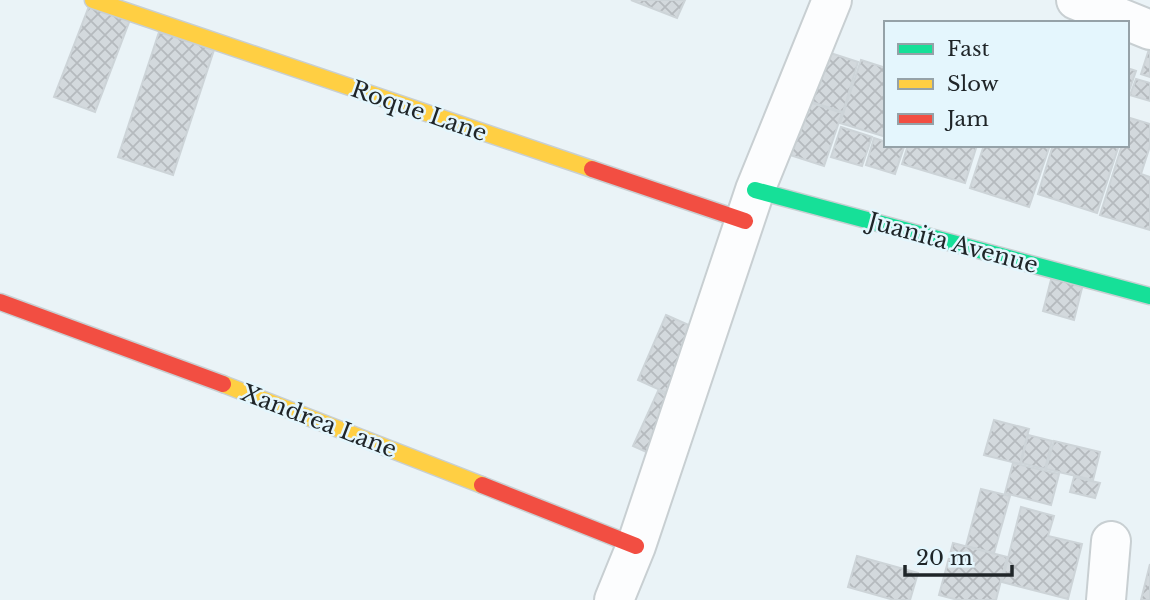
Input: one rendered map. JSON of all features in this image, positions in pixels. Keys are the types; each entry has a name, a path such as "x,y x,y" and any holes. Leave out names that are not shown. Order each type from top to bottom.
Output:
{"street":[{"name":"Roque Lane","path":"93,0 750,205"},
{"path":"614,600 636,546 750,205 832,0"},
{"path":"1076,0 1128,21"},
{"path":"1129,21 1150,30"},
{"name":"Juanita Avenue","path":"750,205 1150,296"},
{"name":"Xandrea Lane","path":"0,302 257,396 636,546"},
{"path":"1106,600 1111,541"}],"building":[{"path":"631,0 685,0 677,18"},
{"path":"91,1 131,17 95,112 54,97"},
{"path":"159,32 214,50 173,175 118,157"},
{"path":"1150,46 1150,77 1141,74"},
{"path":"815,48 858,62 843,112 799,98"},
{"path":"861,60 884,67 884,136 840,123"},
{"path":"1129,69 1136,71 1129,91"},
{"path":"1136,79 1150,83 1150,101 1130,95"},
{"path":"797,98 842,113 824,166 778,151"},
{"path":"1130,118 1150,124 1150,146 1141,174 1150,177 1150,230 1100,215 1121,147 1129,147"},
{"path":"841,127 872,137 862,166 831,157"},
{"path":"874,138 884,141 884,147 904,147 895,174 866,165"},
{"path":"907,147 976,147 965,183 902,164"},
{"path":"983,147 1049,147 1029,207 970,188"},
{"path":"1052,147 1118,147 1097,213 1038,194"},
{"path":"1053,272 1084,280 1074,320 1043,311"},
{"path":"666,315 700,330 671,395 638,380"},
{"path":"658,391 678,400 653,455 633,446"},
{"path":"994,420 1029,429 1020,464 984,455"},
{"path":"1028,435 1052,441 1045,469 1021,463"},
{"path":"1054,441 1100,452 1093,480 1046,469"},
{"path":"1013,463 1059,474 1051,505 1005,493"},
{"path":"1074,477 1100,483 1095,498 1070,492"},
{"path":"981,489 1010,496 994,553 966,546"},
{"path":"1021,507 1054,516 1048,536 1082,544 1068,599 1002,582"},
{"path":"953,543 1007,557 996,600 958,600 939,595"},
{"path":"857,556 918,573 910,600 894,600 848,587"},
{"path":"1150,564 1150,600 1141,600"}],"traffic: fast":[{"path":"755,190 1150,296"}],"traffic: slow":[{"path":"93,0 592,169"},
{"path":"223,384 482,485"}],"traffic: jam":[{"path":"592,169 745,221"},
{"path":"0,302 223,384"},
{"path":"482,485 636,546"}]}
